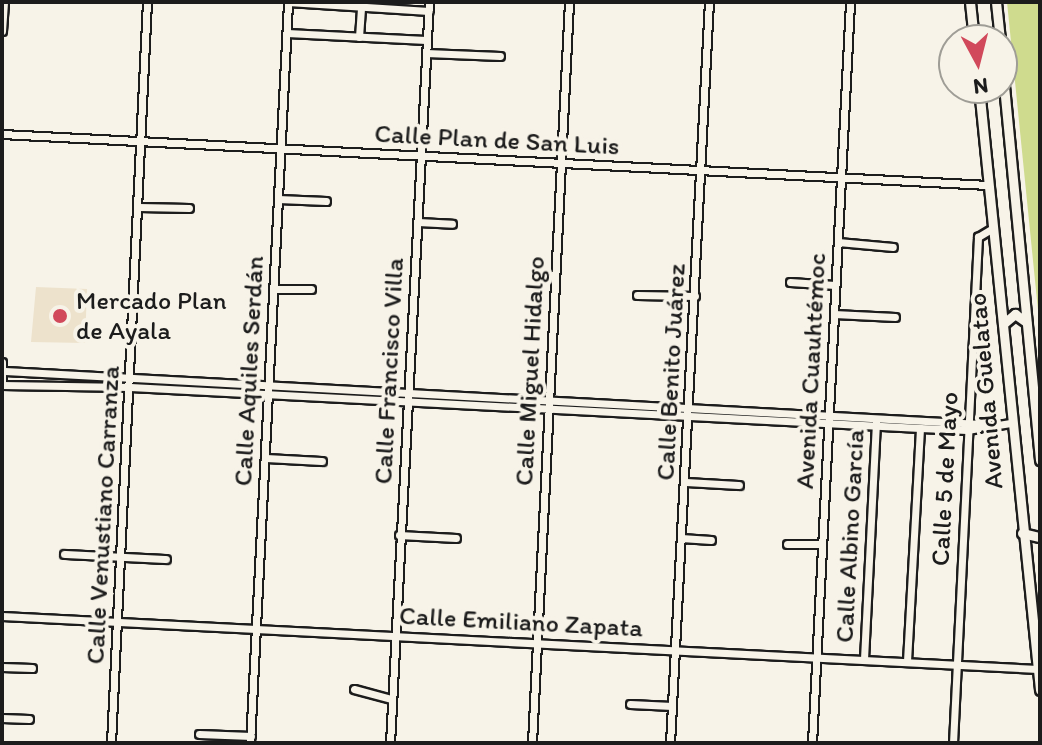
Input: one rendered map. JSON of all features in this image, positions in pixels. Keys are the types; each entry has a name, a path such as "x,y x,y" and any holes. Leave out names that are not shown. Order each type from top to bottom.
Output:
{"main road":[{"path":"970,2 972,24"},
{"path":"996,2 998,24"},
{"name":"Avenida Guelatao","path":"981,104 1010,423 1040,690"},
{"name":"Avenida Guelatao","path":"1006,104 1040,460"},
{"path":"1002,325 1015,314 1026,322"},
{"path":"1022,533 1040,537"}],"street":[{"path":"2,31 4,2"},
{"name":"Calle Venustiano Carranza","path":"111,743 147,2"},
{"path":"288,2 361,7 429,7"},
{"name":"Calle Aquiles Serdán","path":"250,739 288,2"},
{"name":"Calle Miguel Hidalgo","path":"532,743 569,2"},
{"name":"Calle Benito Juárez","path":"670,743 709,2"},
{"name":"Avenida Cuauhtémoc","path":"812,743 850,2"},
{"path":"359,37 361,7"},
{"name":"Calle Francisco Villa","path":"390,743 429,7"},
{"path":"287,33 426,40"},
{"path":"426,53 500,56"},
{"name":"Calle Plan de San Luis","path":"2,134 989,185"},
{"path":"278,199 326,201"},
{"path":"139,207 189,208"},
{"path":"418,222 452,224"},
{"name":"Calle 5 de Mayo","path":"953,743 978,237 993,228"},
{"path":"838,242 893,247"},
{"path":"790,282 835,285"},
{"path":"273,289 311,289"},
{"path":"637,295 695,296"},
{"path":"834,314 895,317"},
{"path":"2,362 5,371 2,384 130,382"},
{"path":"5,371 130,382 303,391 325,397 370,394"},
{"path":"303,391 325,387 370,394 920,428 967,430 1010,423"},
{"path":"325,387 325,397"},
{"path":"648,409 689,405 968,420 984,425"},
{"path":"753,418 754,409"},
{"path":"787,421 788,410"},
{"name":"Calle Albino García","path":"864,659 876,415"},
{"path":"907,661 920,428"},
{"path":"265,458 322,461"},
{"path":"685,482 739,485"},
{"path":"399,535 456,538"},
{"path":"681,538 711,540"},
{"path":"787,544 821,544"},
{"path":"64,554 166,559"},
{"name":"Calle Emiliano Zapata","path":"2,616 1038,669"},
{"path":"2,667 32,668"},
{"path":"354,689 391,699"},
{"path":"630,704 672,706"},
{"path":"2,718 29,719"},
{"path":"199,734 250,739"}],"shaded area":[{"name":"Mercado Plan de Ayala","path":"36,287 87,289 85,343 31,342"}],"green space":[{"path":"1007,2 1040,2 1040,330 1017,104 1018,24 1009,24"}],"place":[{"name":"Mercado Plan de Ayala","path":"60,316"}]}
